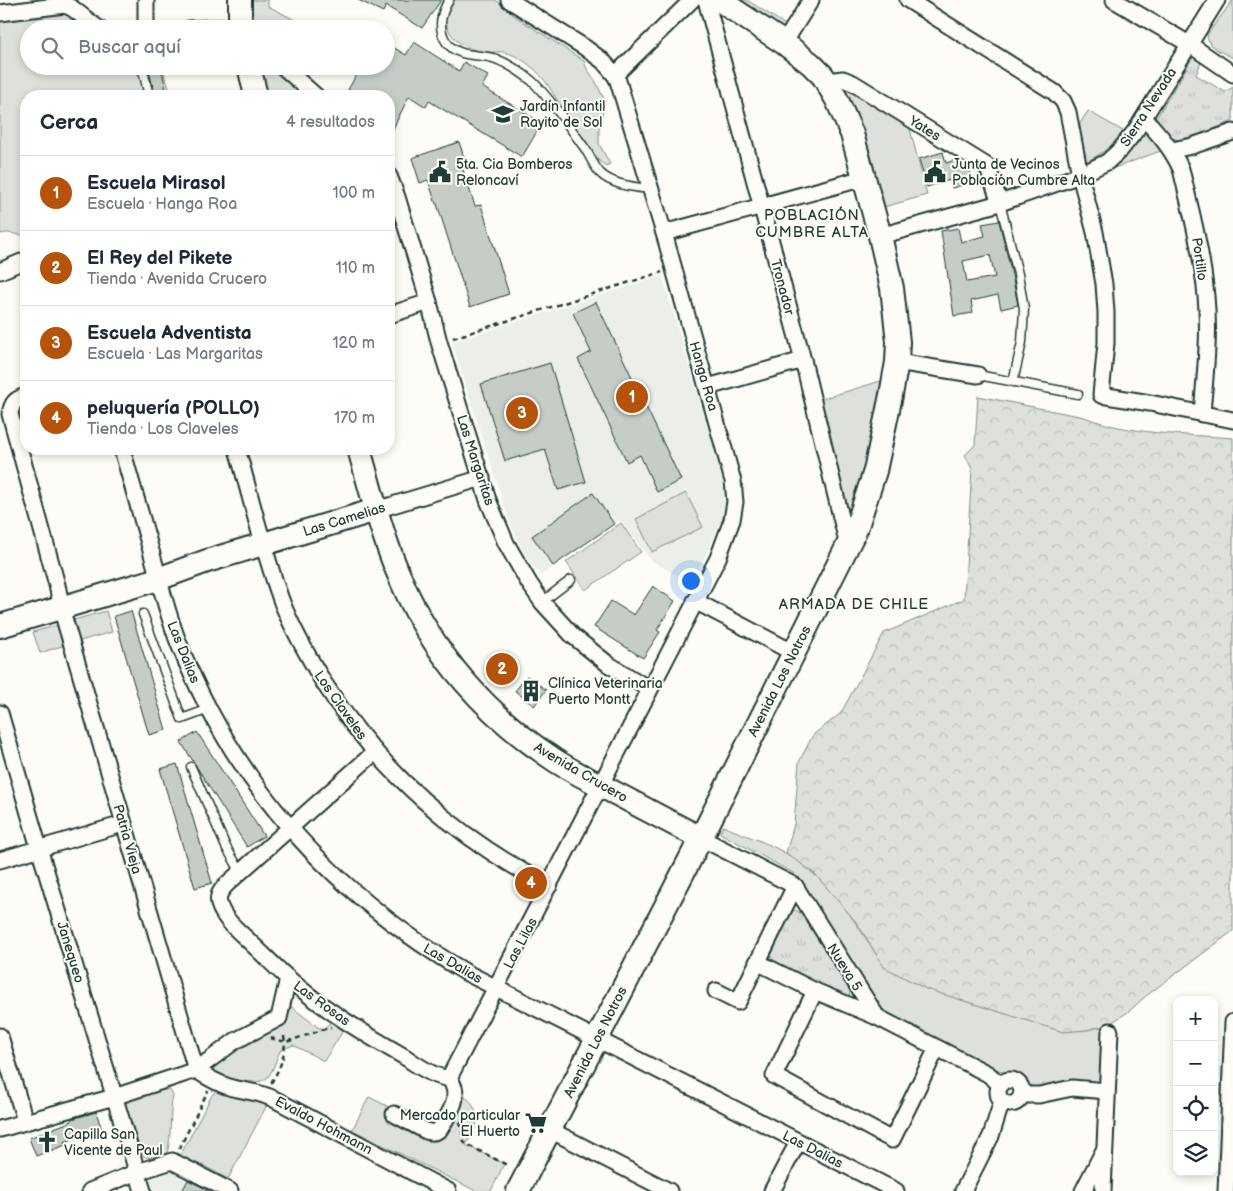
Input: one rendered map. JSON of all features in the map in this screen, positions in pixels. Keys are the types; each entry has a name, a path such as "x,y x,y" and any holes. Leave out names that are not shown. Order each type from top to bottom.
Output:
{"main road":[{"path":"240,0 240,20"},
{"path":"719,0 784,43"},
{"name":"Avenida Los Notros","path":"518,1191 701,838 848,546 863,512 875,471 897,362 898,342 895,306 887,262 852,134 838,100 827,82 811,64 784,43"},
{"path":"250,75 254,90"},
{"name":"Avenida Crucero","path":"361,455 392,560 414,607 436,644 457,672 492,711 518,734 554,760 701,838"},
{"name":"Las Camelias","path":"0,610 60,600 157,573 174,562 207,561 376,510"},
{"name":"Las Camelias","path":"0,626 60,600"}],"street":[{"path":"146,0 146,20"},
{"name":"Hanga Roa","path":"508,0 603,61 615,75 634,129 733,481 735,502 732,520 718,558 600,785"},
{"path":"615,75 692,0"},
{"name":"Tronador","path":"706,0 803,360 848,546"},
{"path":"784,43 811,0"},
{"path":"908,0 1059,96 1068,112 1080,175 1095,232 1105,293 1106,343 1100,395 1233,420"},
{"path":"1114,0 1189,44 1233,74"},
{"name":"Sierra Nevada","path":"880,236 1000,203 1098,168 1114,156 1129,140 1217,0"},
{"path":"0,13 65,5 88,20"},
{"path":"292,75 309,90"},
{"name":"Yates","path":"827,82 843,79 853,83 987,166 1000,203"},
{"name":"Portillo","path":"1144,118 1172,150 1181,169 1196,230 1206,297 1206,354 1202,414"},
{"path":"1172,150 1192,146 1233,132"},
{"path":"664,233 864,178"},
{"name":"Las Margaritas","path":"395,192 429,302 439,342 496,522 506,543 542,602 573,636 590,651 627,677 649,689"},
{"path":"0,271 20,263"},
{"path":"395,312 429,302"},
{"path":"708,387 803,360"},
{"path":"897,362 978,375"},
{"name":"Patria Vieja","path":"20,398 12,405 10,414 20,451"},
{"name":"Patria Vieja","path":"21,455 123,824 196,1070"},
{"name":"Las Dalias","path":"124,455 167,611 179,644 208,709 245,770 290,828 333,874 384,918 438,956 496,988 896,1191"},
{"name":"Los Claveles","path":"239,455 284,606 298,637 332,696 374,752 418,796 461,832 500,859 549,886"},
{"name":"Las Camelias","path":"376,510 482,478"},
{"path":"695,601 794,652"},
{"name":"Janequeo","path":"0,713 138,1183"},
{"path":"241,872 374,752"},
{"name":"Las Lilas","path":"451,1075 600,785"},
{"path":"0,860 123,824"},
{"path":"701,838 795,886 738,1002 716,991"},
{"name":"Las Rosas","path":"241,872 223,888 219,894 218,903 224,915 288,978 312,998 419,1066 444,1078 451,1075"},
{"name":"Nueva 5","path":"795,886 876,1017"},
{"path":"757,962 815,991 876,1017 988,1074 1000,1085"},
{"path":"0,1129 114,1097 196,1070 221,1050 279,1018 288,978"},
{"path":"815,991 774,1076 892,1140 937,1048"},
{"path":"1226,1191 1233,1022"},
{"path":"1103,1191 1110,1031"},
{"path":"0,1036 25,1121"},
{"name":"Evaldo Hohmann","path":"196,1070 214,1081 230,1087 262,1093 448,1191"},
{"path":"394,1114 426,1131 433,1132 440,1129 455,1101 456,1091 451,1075"},
{"path":"963,1191 991,1136 1002,1102 998,1092 1000,1085 1007,1081 1015,1082 1020,1087 1022,1095 1014,1104 1002,1102"},
{"path":"1022,1095 1039,1095 1072,1088 1107,1090"},
{"path":"550,1130 669,1191"},
{"path":"772,1191 798,1142"},
{"path":"1083,1191 1105,1149"},
{"path":"90,1191 138,1183 172,1161 230,1191"}],"lane":[{"path":"449,0 441,16 443,36 448,44 469,55 496,59 522,73 534,84 569,127 601,173 614,181 629,186 650,189"},
{"path":"144,75 148,90"},
{"path":"1000,203 1018,274 1024,309 1022,342 1014,382"},
{"path":"978,375 1078,394"},
{"path":"542,602 571,580"},
{"path":"143,614 182,719 208,709"},
{"path":"191,767 226,848 241,872"}],"path":[{"path":"439,342 673,269"},
{"path":"248,1034 286,1042 317,1033 347,1021"},
{"path":"262,1093 273,1080 280,1066 286,1042"},
{"path":"172,1161 214,1081"},
{"path":"455,1101 464,1142 509,1166"}],"shaded area":[{"path":"662,276 723,479 725,512 692,584 652,561 620,520 541,575 534,568 522,549 509,520 452,342"},
{"path":"172,1168 218,1191 150,1191 145,1173"}],"green space":[{"path":"249,0 268,0 268,6 295,20 251,20"},
{"path":"453,0 496,0 516,17 584,61 605,101 599,130 599,144 610,164 606,166 590,151 568,119 549,86 540,74 523,60 511,54 481,51 466,47 454,38 445,18"},
{"path":"729,0 747,0 789,27 781,31"},
{"path":"1233,0 1233,58 1220,52 1213,46 1207,35"},
{"path":"51,12 67,12 77,20 20,20 20,75 165,75 170,90 20,90 20,235 0,234 0,20"},
{"path":"1193,57 1201,62 1196,75 1225,92 1233,87 1233,121 1182,142 1169,136 1156,123 1157,117"},
{"path":"259,75 288,75 305,90 263,90"},
{"path":"845,86 909,125 927,195 884,207 868,146 847,96"},
{"path":"1088,111 1123,131 1106,150 1084,163 1077,128"},
{"path":"1146,131 1163,150 1109,170 1138,143"},
{"path":"884,380 865,470 852,513 847,513 818,400"},
{"path":"978,396 1138,430 1233,438 1233,931 1146,996 1128,1012 1108,1025 1087,1030 1063,1032 926,989 884,967 857,923 815,874 786,853 794,824 799,762 813,735 841,713 884,633 964,599 972,469 965,455 975,445"},
{"path":"686,493 703,527 652,552 636,519"},
{"path":"621,523 641,552 585,590 566,562"},
{"path":"106,611 112,632 76,642 70,621"},
{"path":"58,625 65,645 40,653 33,632"},
{"path":"723,826 787,854 817,877 842,904 884,967 1087,1030 1108,1025 1104,1082 1035,1088 886,1014 879,1009 802,883 793,873 720,833"},
{"path":"795,910 802,914 850,991 849,996 845,998 774,964 771,960 771,955 791,911"},
{"path":"289,1005 319,1028 324,1028 333,1020 346,1026 324,1061 293,1045 281,1050 270,1075 262,1081 246,1082 219,1075 207,1069"},
{"path":"162,1087 169,1089 173,1095 169,1147 167,1154 149,1158 140,1152 123,1098"},
{"path":"216,1091 268,1103 228,1179 180,1156 212,1095"},
{"path":"460,1095 468,1099 475,1109 478,1121 466,1145 504,1164 491,1191 476,1191 352,1130 369,1097 391,1108 430,1136"}],"building":[{"path":"358,0 441,0 422,28 386,6 383,12"},
{"path":"414,42 459,71 464,62 488,76 482,87 542,123 522,157 429,101 426,107 409,96 395,125 395,90 348,90 356,75 395,75 395,48 406,55"},
{"path":"150,75 163,75 166,90 154,90"},
{"path":"459,142 466,163 461,164 475,206 481,205 509,294 470,307 428,180 420,183 412,158"},
{"path":"943,152 946,163 958,159 968,165 973,182 952,188 950,180 927,187 919,159"},
{"path":"999,221 1018,305 1001,309 998,295 971,301 973,313 954,316 941,231 958,228 961,242 985,236 982,224","holes":["990,255 995,277 967,282 963,261"]},
{"path":"596,302 681,480 657,492 640,455 627,462 578,359 591,352 573,313"},
{"path":"550,363 586,482 558,490 545,449 505,461 481,384"},
{"path":"593,493 614,524 553,566 532,536"},
{"path":"653,586 675,601 657,630 660,632 643,658 594,627 611,601 634,615"},
{"path":"131,611 166,730 149,735 114,616"},
{"name":"Clínica Veterinaria Puerto Montt","path":"527,676 546,690 534,706 515,691"},
{"path":"197,732 264,836 247,847 181,742"},
{"path":"177,764 212,883 195,888 160,769"},
{"path":"96,1112 102,1130 64,1142 66,1145 36,1156 29,1138 72,1121 72,1119"},
{"path":"188,1180 210,1191 182,1191"}],"place":[{"name":"Jardín Infantil Rayito de Sol","path":"503,114"},
{"name":"5ta. Cia Bomberos Reloncaví","path":"440,172"},
{"name":"Junta de Vecinos Población Cumbre Alta","path":"935,172"},
{"name":"Escuela Mirasol","path":"632,397"},
{"name":"Escuela Adventista","path":"522,413"},
{"name":"El Rey del Pikete","path":"502,669"},
{"name":"Clínica Veterinaria Puerto Montt","path":"531,691"},
{"name":"peluquería (POLLO)","path":"531,883"},
{"name":"Mercado particular El Huerto","path":"536,1123"},
{"name":"Capilla San Vicente de Paul","path":"47,1142"}],"district":[{"name":"POBLACIÓN CUMBRE ALTA","path":"812,224"},
{"name":"ARMADA DE CHILE","path":"854,604"}]}
